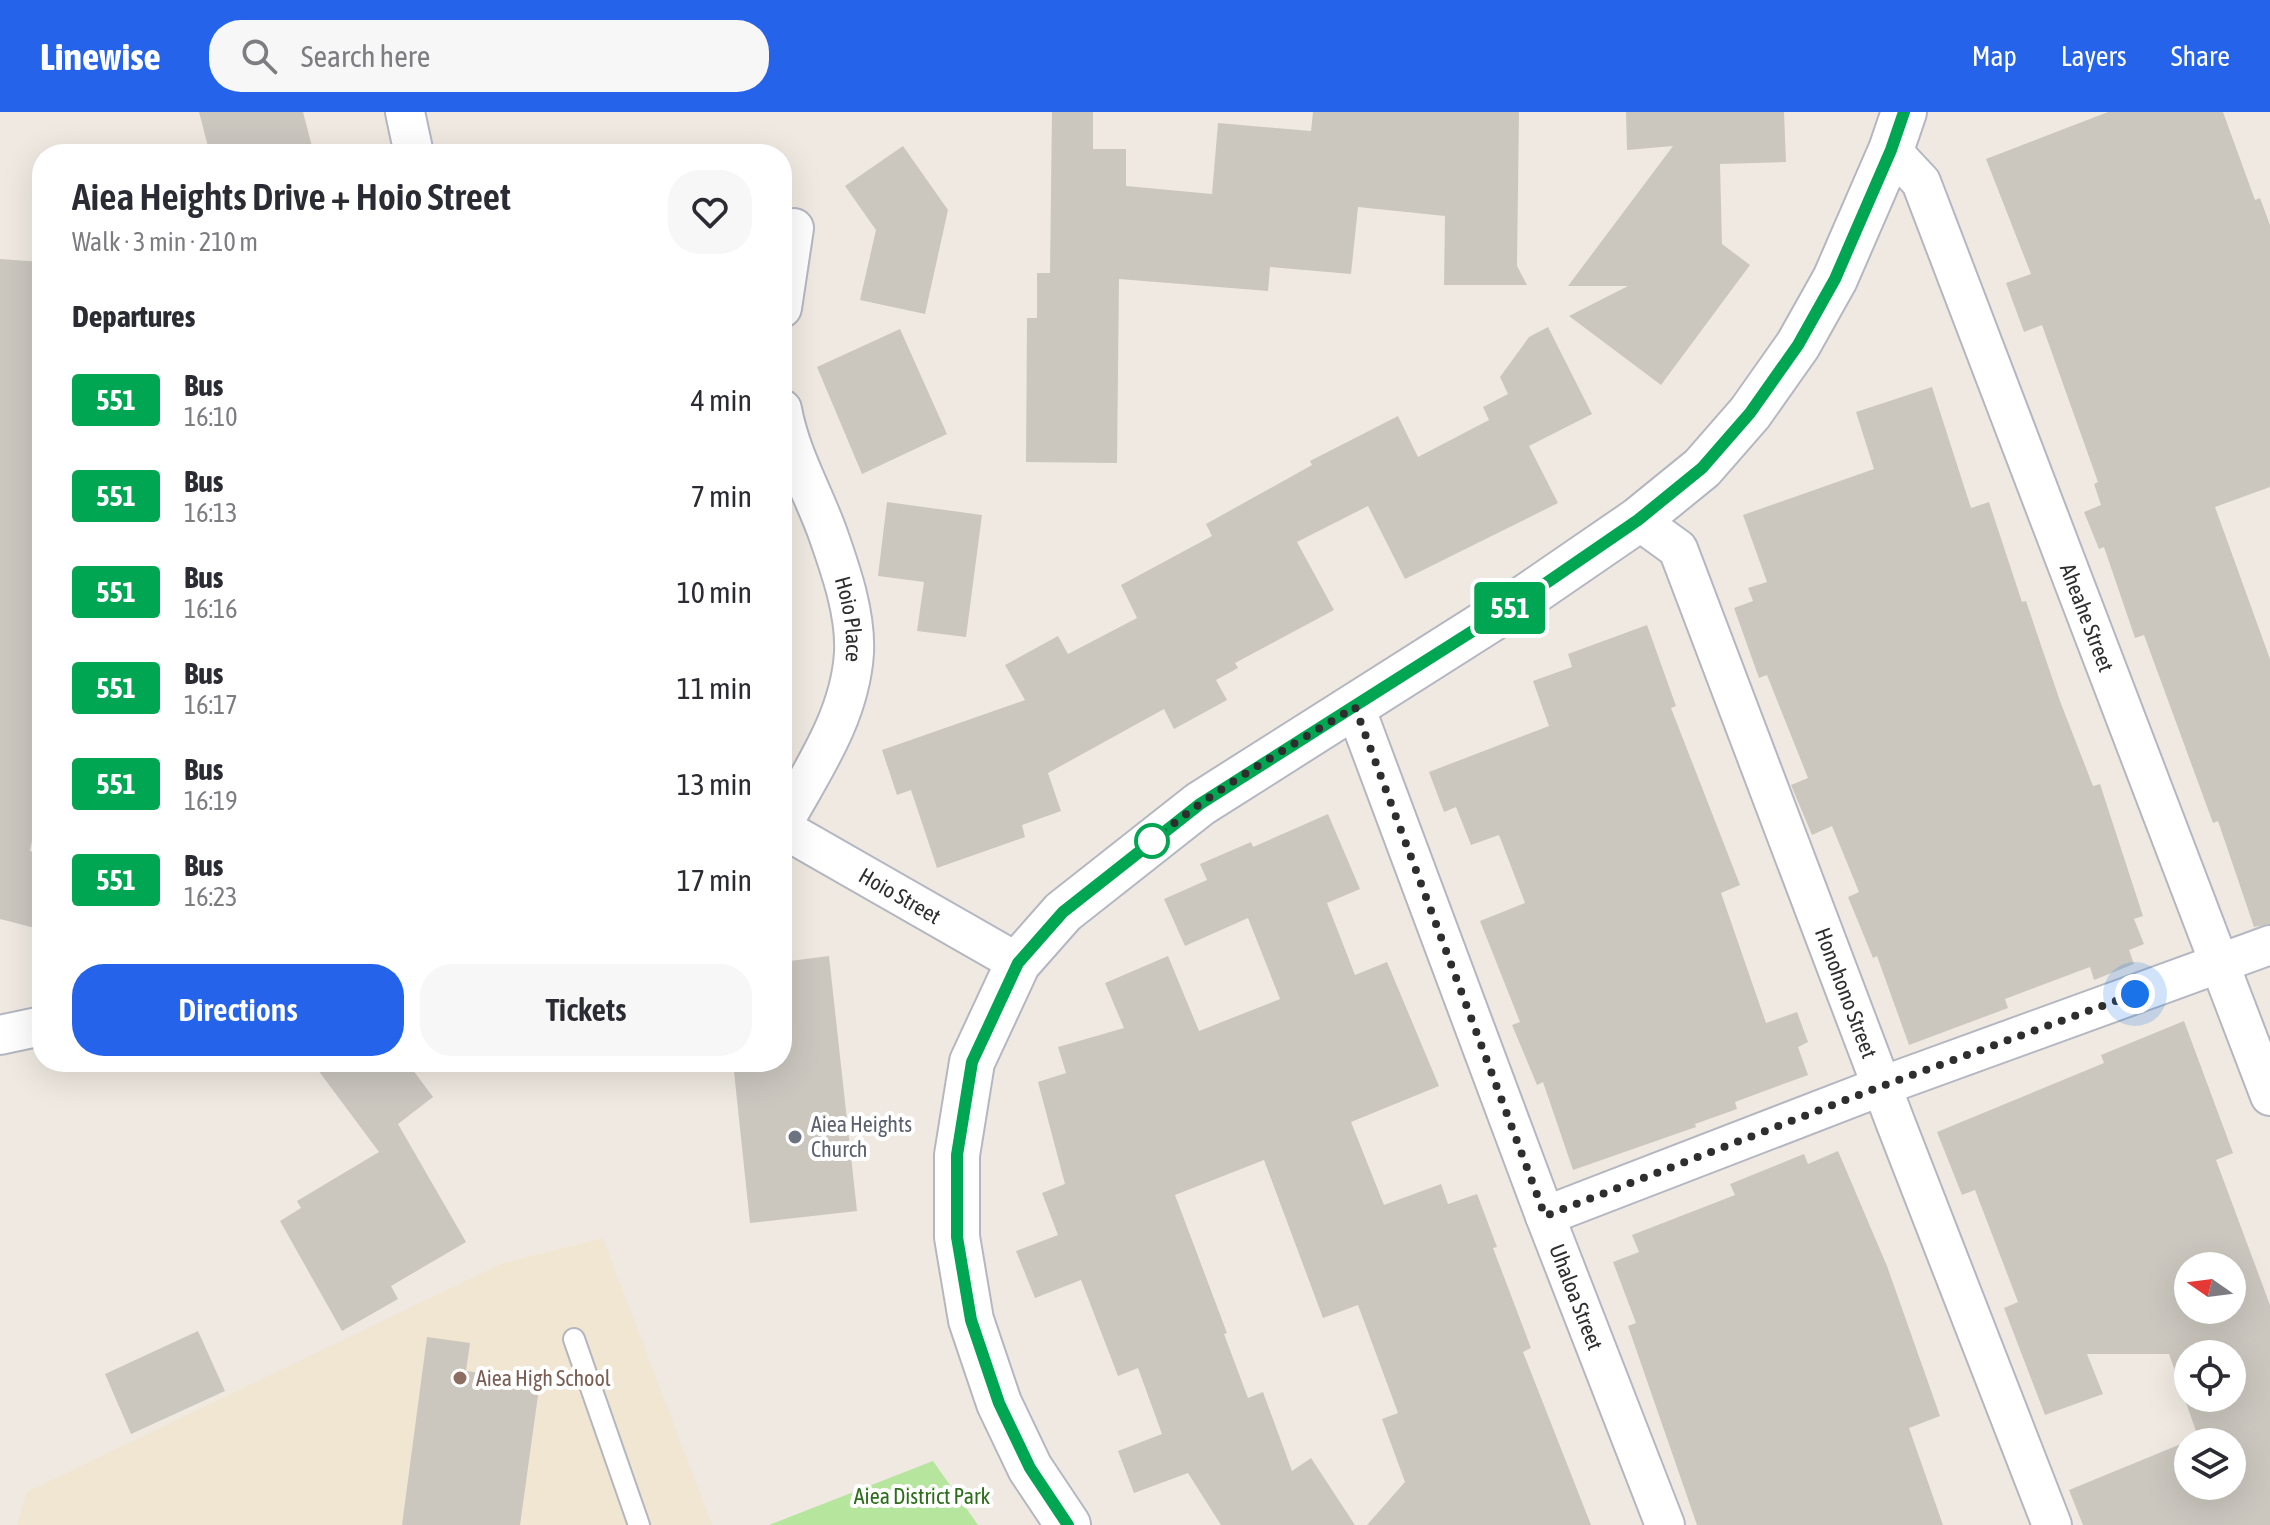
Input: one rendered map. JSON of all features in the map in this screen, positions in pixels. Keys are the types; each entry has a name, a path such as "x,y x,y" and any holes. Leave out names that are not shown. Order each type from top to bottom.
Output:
{"street":[{"path":"405,112 412,144"},
{"path":"1068,1525 1030,1468 999,1403 971,1320 957,1237 957,1155 972,1062 1018,963 1063,912 1200,804 1520,601 1638,520 1702,468 1750,413 1798,345 1835,279 1897,131"},
{"name":"Aheahe Street","path":"1897,131 1921,182 2270,1096"},
{"path":"792,241 794,228"},
{"name":"Hoio Place","path":"792,448 828,534 849,604 854,652 847,692 831,738 792,809"},
{"name":"Honohono Street","path":"1638,520 1678,549 2052,1525"},
{"name":"Uhaloa Street","path":"1355,707 1545,1216 1665,1525"},
{"name":"Hoio Street","path":"792,833 1018,963"},
{"path":"1545,1216 1882,1086 2270,945"},
{"path":"0,1035 32,1028"}],"lane":[{"path":"574,1339 639,1525"}],"shaded area":[{"name":"Aiea High School","path":"603,1238 712,1525 17,1525 27,1492 503,1263"}],"green space":[{"name":"Aiea District Park","path":"933,1461 978,1525 769,1525"}],"building":[{"path":"199,112 303,112 311,144 207,144"},
{"path":"1052,112 1093,112 1093,149 1126,149 1126,186 1212,194 1218,123 1311,131 1313,112 1519,112 1517,266 1527,285 1444,285 1445,216 1358,207 1351,274 1270,267 1268,291 1119,279 1117,463 1026,462 1027,318 1037,318 1037,273 1050,273"},
{"path":"1626,112 1784,112 1786,162 1720,164 1722,244 1750,265 1661,385 1569,316 1628,286 1568,286 1673,146 1627,150"},
{"path":"2108,112 2223,112 2255,200 2260,198 2270,225 2270,487 2215,507 2270,659 2270,924 2254,927 2218,821 2213,823 2144,635 2135,638 2104,547 2099,549 2084,512 2101,505 2094,484 2098,482 2042,325 2024,332 2006,283 2031,274 1986,159"},
{"path":"903,146 948,210 925,314 860,300 876,230 845,186"},
{"path":"0,259 32,261 32,927 0,919"},
{"path":"1548,327 1592,414 1529,446 1558,503 1405,579 1368,506 1297,542 1334,610 1235,663 1238,668 1216,680 1227,700 1174,729 1164,709 1048,773 1061,811 1022,825 1025,837 937,868 911,790 897,795 882,750 1025,700 1005,665 1058,636 1068,654 1137,618 1121,585 1212,536 1206,524 1312,465 1310,461 1398,416 1418,457 1489,420 1483,407 1508,394 1500,377 1529,337"},
{"path":"900,329 947,434 862,474 817,367"},
{"path":"1932,387 1971,508 1989,502 2022,602 2026,601 2093,786 2100,784 2143,916 2134,919 2144,944 2129,950 2134,964 2094,980 2090,967 2005,999 2008,1008 1909,1045 1877,956 1873,958 1848,897 1859,892 1832,826 1812,835 1791,785 1808,778 1767,675 1759,678 1734,608 1753,601 1748,588 1767,582 1743,515 1874,469 1856,412"},
{"path":"887,502 982,515 966,637 917,631 924,582 878,576"},
{"path":"1647,625 1676,706 1671,708 1740,885 1721,893 1766,1023 1797,1012 1808,1042 1798,1047 1808,1075 1735,1102 1737,1109 1695,1124 1696,1127 1573,1170 1543,1082 1537,1085 1512,1025 1520,1022 1480,921 1525,903 1499,835 1471,845 1456,807 1444,812 1429,772 1549,726 1533,681 1572,667 1568,654"},
{"path":"1328,814 1360,889 1327,903 1355,975 1387,962 1439,1086 1351,1122 1384,1205 1441,1184 1448,1204 1477,1194 1497,1247 1493,1248 1531,1348 1523,1352 1591,1525 1367,1525 1405,1482 1382,1419 1398,1413 1358,1305 1323,1318 1264,1160 1175,1195 1248,1398 1263,1392 1292,1471 1311,1458 1355,1525 1221,1525 1188,1473 1134,1493 1118,1451 1162,1434 1138,1368 1118,1376 1081,1280 1035,1298 1016,1251 1058,1235 1042,1193 1065,1184 1038,1082 1066,1073 1058,1047 1124,1028 1105,983 1168,956 1199,1031 1280,999 1248,918 1185,946 1164,899 1207,880 1200,864 1251,842 1253,847"},
{"name":"Aiea Heights Church","path":"829,956 857,1211 750,1223 734,1072 792,1072 792,961"},
{"path":"2184,1021 2233,1153 2216,1160 2270,1305 2270,1525 2083,1525 2069,1490 2174,1447 2174,1500 2246,1500 2246,1428 2195,1428 2189,1412 2246,1412 2246,1340 2174,1340 2174,1368 2169,1354 2087,1354 2103,1394 2045,1415 2004,1308 2018,1302 1975,1190 1962,1195 1937,1132 2104,1063 2101,1055"},
{"path":"319,1072 414,1072 433,1097 398,1124 466,1242 391,1286 398,1299 342,1331 280,1221 301,1208 297,1201 379,1152"},
{"path":"1838,1151 1887,1266 1940,1416 1909,1428 1943,1525 1697,1525 1628,1326 1636,1323 1613,1262 1639,1252 1632,1235 1735,1195 1730,1184 1804,1154 1808,1164"},
{"path":"198,1331 225,1391 131,1434 105,1374"},
{"path":"427,1337 470,1343 466,1371 540,1381 520,1525 402,1525"}],"bus line":[{"name":"551","path":"1068,1525 1030,1468 999,1403 971,1320 957,1237 957,1155 972,1062 1018,963 1063,912 1200,804 1520,601 1638,520 1702,468 1750,413 1798,345 1835,279 1891,150 1904,112"}],"place":[{"name":"Aiea Heights Church","path":"795,1137"},
{"name":"Aiea High School","path":"460,1378"}],"route":[{"path":"1152,841 1200,804 1355,707 1545,1216 1882,1086 2135,994"}]}
